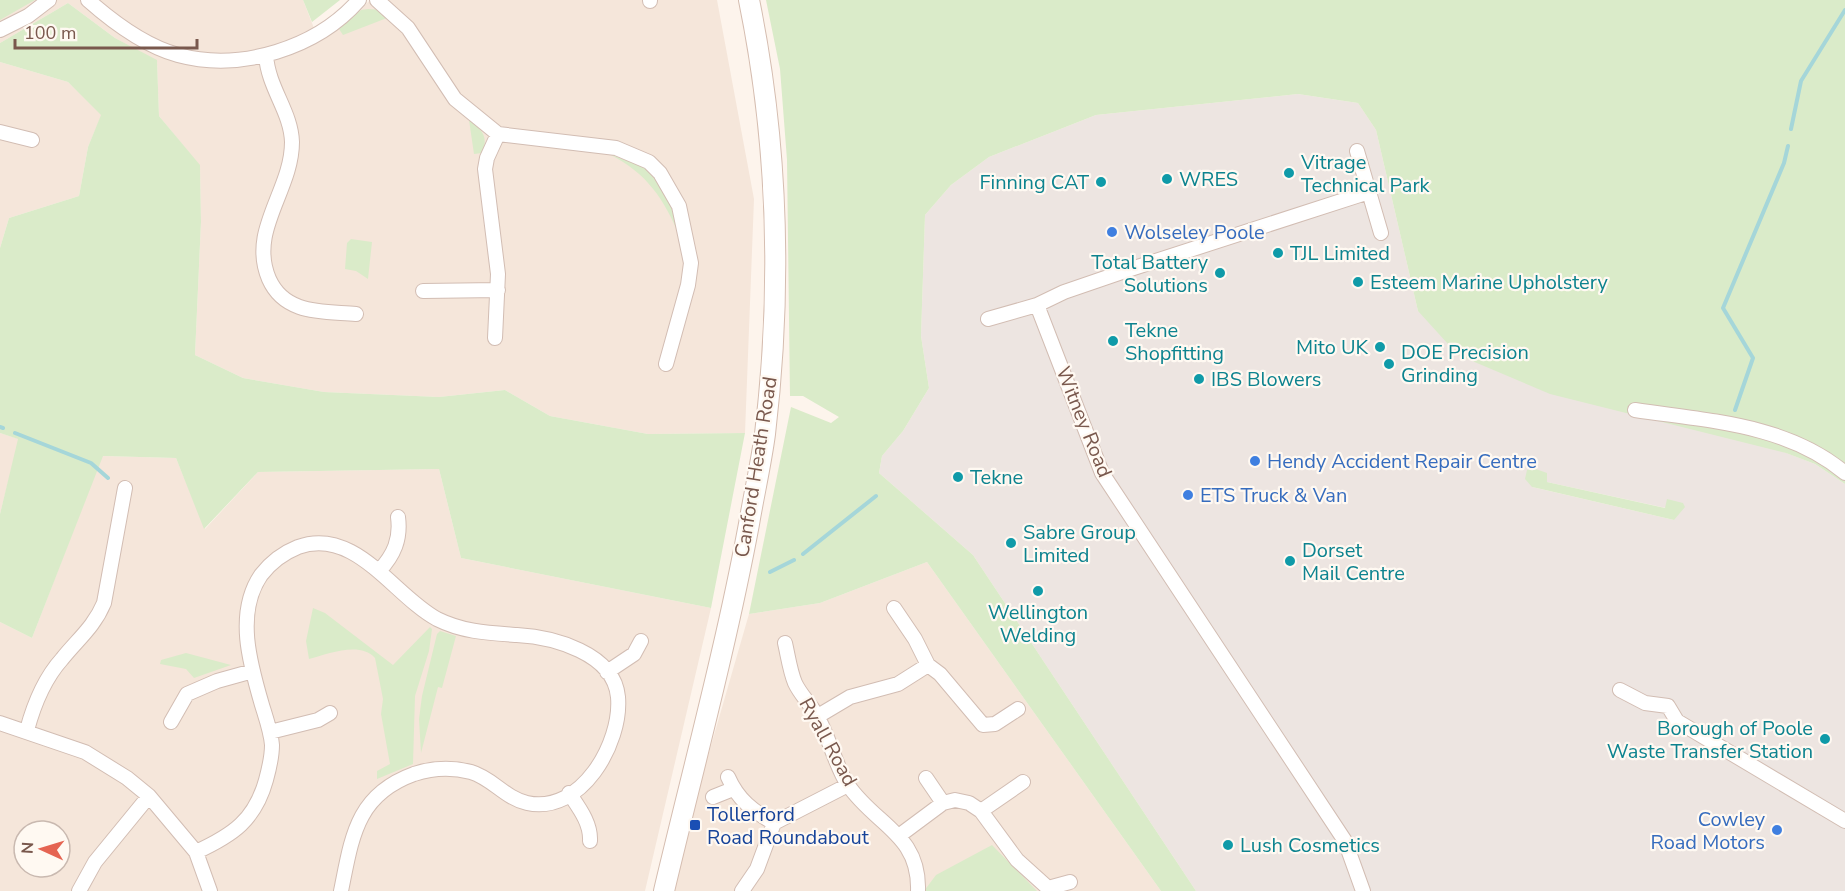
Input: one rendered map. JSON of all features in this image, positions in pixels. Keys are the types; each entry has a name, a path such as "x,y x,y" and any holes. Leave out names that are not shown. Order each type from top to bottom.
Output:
{"main road":[{"name":"Canford Heath Road","path":"664,891 733,610 765,437 772,369 775,266 772,169 749,0"}],"street":[{"path":"0,30 28,16 49,0"},
{"path":"88,0 128,31 157,47 180,56 230,60 266,55 329,28 359,0"},
{"path":"377,0 408,28 454,99 498,134 616,148 650,162 660,173 679,206 691,263 688,285 666,364"},
{"path":"266,55 267,73 291,126 292,144 289,168 266,225 262,245 263,265 272,285 284,301 302,310 356,314"},
{"path":"0,132 32,140"},
{"path":"495,338 498,290 485,169 487,158 498,134"},
{"path":"1358,151 1381,233"},
{"path":"988,319 1037,305 1064,292 1134,268 1369,192"},
{"path":"423,291 498,290"},
{"name":"Witney Road","path":"1037,305 1102,473 1345,841 1363,891"},
{"path":"1635,410 1768,432 1817,451 1845,473"},
{"path":"27,730 42,689 61,659 97,620 104,603 125,488"},
{"path":"379,571 392,557 400,531 398,516"},
{"path":"196,852 234,832 249,819 262,792 272,746 249,648 248,605 254,587 276,558 305,544 325,544 347,549 379,571 420,609 462,630 546,637 589,657 607,672 616,684 619,707 614,734 606,754 590,780 554,801 530,804 515,799 469,771 431,769 405,778 379,791 362,815 341,891"},
{"path":"894,608 915,639 927,665 940,674 983,725 995,724 1018,708"},
{"path":"607,672 634,654 641,641"},
{"name":"Ryall Road","path":"785,643 794,681 818,716 848,784 876,815 900,835 913,856 919,875 918,891"},
{"path":"818,716 850,697 898,684 927,665"},
{"path":"171,722 187,694 217,681 253,671"},
{"path":"1620,690 1645,703 1668,706 1677,721 1845,821"},
{"path":"270,732 318,720 330,713"},
{"path":"0,723 27,730 85,752 127,778 149,796 196,852 210,891"},
{"path":"927,778 943,803"},
{"path":"981,811 1023,782"},
{"path":"713,797 731,783 744,803 774,823"},
{"path":"742,891 757,869 774,823 848,784"},
{"path":"569,793 587,822 590,841"},
{"path":"79,891 95,862 149,796"},
{"path":"900,835 943,803 956,800 969,803 981,811 1017,860 1048,890 1070,882"}],"shaded area":[{"path":"0,0 303,0 319,41 355,16 370,0 717,0 754,199 745,433 648,434 550,416 505,390 439,397 324,392 243,378 195,355 201,222 200,166 159,116 157,61 115,38 68,3 0,43"},
{"path":"0,62 68,82 102,114 88,147 79,196 9,218 0,248"},
{"path":"1298,94 1358,103 1376,130 1418,311 1815,464 1845,484 1845,891 1196,891 973,555 879,473 882,456 903,431 929,388 921,336 925,215 951,185 989,157 1096,115","holes":["1547,482 1666,508 1668,499 1674,520 1532,487"]},
{"path":"0,433 19,439 0,514"},
{"path":"102,456 176,458 205,529 258,472 439,469 461,558 711,608 645,891 0,891 0,622 32,638"},
{"path":"927,562 1161,891 669,891 749,614 820,603"}],"green space":[{"path":"0,0 35,0 0,20"},
{"path":"303,0 340,0 312,22"},
{"path":"766,0 1845,0 1845,484 1815,464 1786,453 1550,394 1458,355 1418,311 1376,130 1358,103 1298,94 1096,115 989,157 951,185 925,215 921,336 929,388 903,431 882,456 879,473 973,555 1196,891 1161,891 927,562 820,603 749,614 791,407 831,423 839,417 803,396 790,396 787,160 780,69"},
{"path":"68,3 115,38 157,60 159,116 200,165 201,222 195,355 243,378 324,392 439,397 505,390 550,416 648,434 745,433 711,608 461,558 439,469 258,472 204,529 176,458 103,456 32,638 0,622 0,514 18,439 0,433 0,248 9,218 79,196 88,147 101,115 68,82 0,62 0,43"},
{"path":"361,10 382,10 387,18 343,35 339,29"},
{"path":"469,120 483,134 485,142 482,153 474,154"},
{"path":"609,154 650,169 668,196 680,237 668,211 653,188 634,170"},
{"path":"351,239 372,242 368,279 356,271 345,269 347,243"},
{"path":"1533,468 1547,473 1547,482 1665,508 1667,499 1683,503 1685,507 1674,520 1532,487 1525,479 1527,470"},
{"path":"313,608 325,613 393,665 430,627 432,629 429,651 415,696 413,764 377,779 377,771 390,764 381,714 383,699 375,658 361,650 344,650 309,659 306,641"},
{"path":"440,631 456,636 442,688 438,687 421,753 419,719 422,696 437,634"},
{"path":"186,653 231,665 194,678 186,669 160,664 161,660"},
{"path":"992,845 1037,891 924,891 936,875"}],"waterway":[{"path":"1791,129 1801,81 1845,10"},
{"path":"1735,410 1753,358 1723,308 1784,163 1788,146"},
{"path":"15,433 91,463 108,478"},
{"path":"803,554 876,496"},
{"path":"770,572 794,560"}],"place":[{"name":"Vitrage Technical Park","path":"1289,173"},
{"name":"WRES","path":"1167,179"},
{"name":"Finning CAT","path":"1101,182"},
{"name":"Wolseley Poole","path":"1112,232"},
{"name":"TJL Limited","path":"1278,253"},
{"name":"Total Battery Solutions","path":"1220,273"},
{"name":"Esteem Marine Upholstery","path":"1358,282"},
{"name":"Tekne Shopfitting","path":"1113,341"},
{"name":"Mito UK","path":"1380,347"},
{"name":"DOE Precision Grinding","path":"1389,364"},
{"name":"IBS Blowers","path":"1199,379"},
{"name":"Hendy Accident Repair Centre","path":"1255,461"},
{"name":"Tekne","path":"958,477"},
{"name":"ETS Truck & Van","path":"1188,495"},
{"name":"Sabre Group Limited","path":"1011,543"},
{"name":"Dorset Mail Centre","path":"1290,561"},
{"name":"Wellington Welding","path":"1038,591"},
{"name":"Borough of Poole Waste Transfer Station","path":"1825,739"},
{"name":"Tollerford Road Roundabout","path":"695,825"},
{"name":"Cowley Road Motors","path":"1777,830"},
{"name":"Lush Cosmetics","path":"1228,845"}]}
